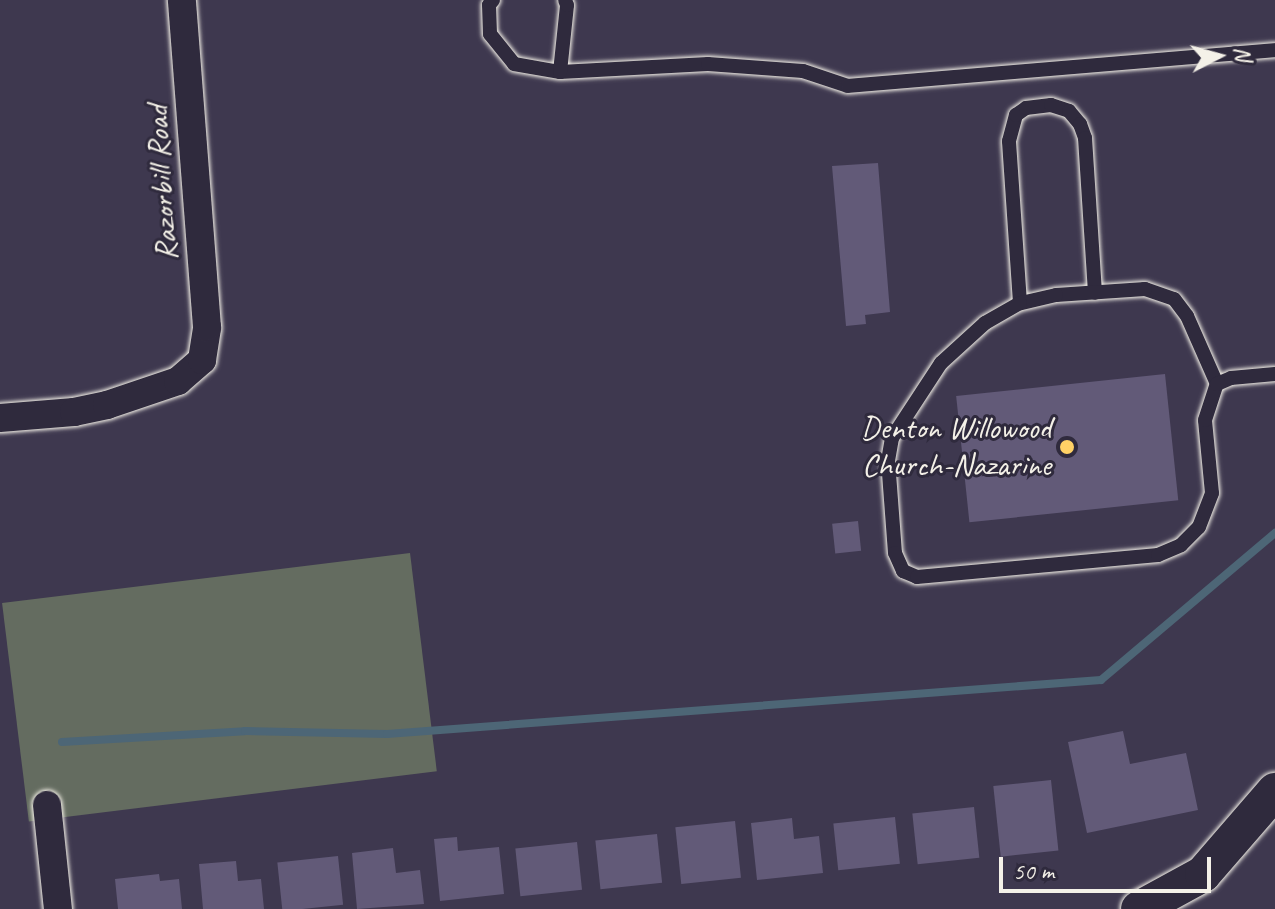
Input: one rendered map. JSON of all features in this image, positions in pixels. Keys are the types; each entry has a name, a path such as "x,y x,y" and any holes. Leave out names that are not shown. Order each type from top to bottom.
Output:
{"street":[{"name":"Razorbill Road","path":"0,418 74,412 107,405 178,381 202,360 207,327 182,0"},
{"path":"1161,905 1203,874 1275,791"},
{"path":"47,805 58,909"}],"lane":[{"path":"493,0 489,5 490,34 514,64 560,72 708,64 803,71 848,86 1275,50"},
{"path":"560,72 565,0"},
{"path":"1020,303 1009,141 1016,115 1026,108 1051,105 1069,111 1080,124 1085,138 1095,293"},
{"path":"1145,289 1174,299 1187,316 1217,384 1205,420 1212,493 1199,527 1181,545 1158,555 917,577 903,571 895,553 888,460 892,438 941,363 985,323 1020,303 1056,295 1095,293 1145,289"},
{"path":"1217,384 1231,378 1275,374"}],"shaded area":[{"path":"410,553 437,771 29,821 2,603"}],"building":[{"path":"878,163 890,312 865,315 866,324 846,326 832,166"},
{"name":"Denton Willowood Church-Nazarine","path":"1165,374 1178,500 969,522 956,396"},
{"path":"858,521 861,551 835,554 832,524"},
{"path":"1123,731 1130,764 1186,753 1198,810 1087,833 1068,742"},
{"path":"1051,780 1058,851 1001,857 993,786"},
{"path":"974,807 979,858 918,864 912,813"},
{"path":"895,817 900,864 838,870 833,823"},
{"path":"792,818 794,839 819,836 823,873 757,880 751,823"},
{"path":"735,821 741,878 681,884 675,827"},
{"path":"657,834 662,883 600,889 595,840"},
{"path":"457,837 458,851 499,847 504,894 440,901 434,839"},
{"path":"577,842 582,890 520,896 515,848"},
{"path":"393,848 396,873 420,870 424,904 357,909 352,853"},
{"path":"338,856 343,905 282,909 277,862"},
{"path":"236,861 238,881 261,879 264,909 203,909 199,864"},
{"path":"159,874 160,881 179,879 182,909 118,909 115,879"}],"waterway":[{"path":"62,742 245,731 387,734 1101,680 1275,533"}],"place":[{"name":"Denton Willowood Church-Nazarine","path":"1067,447"}]}
